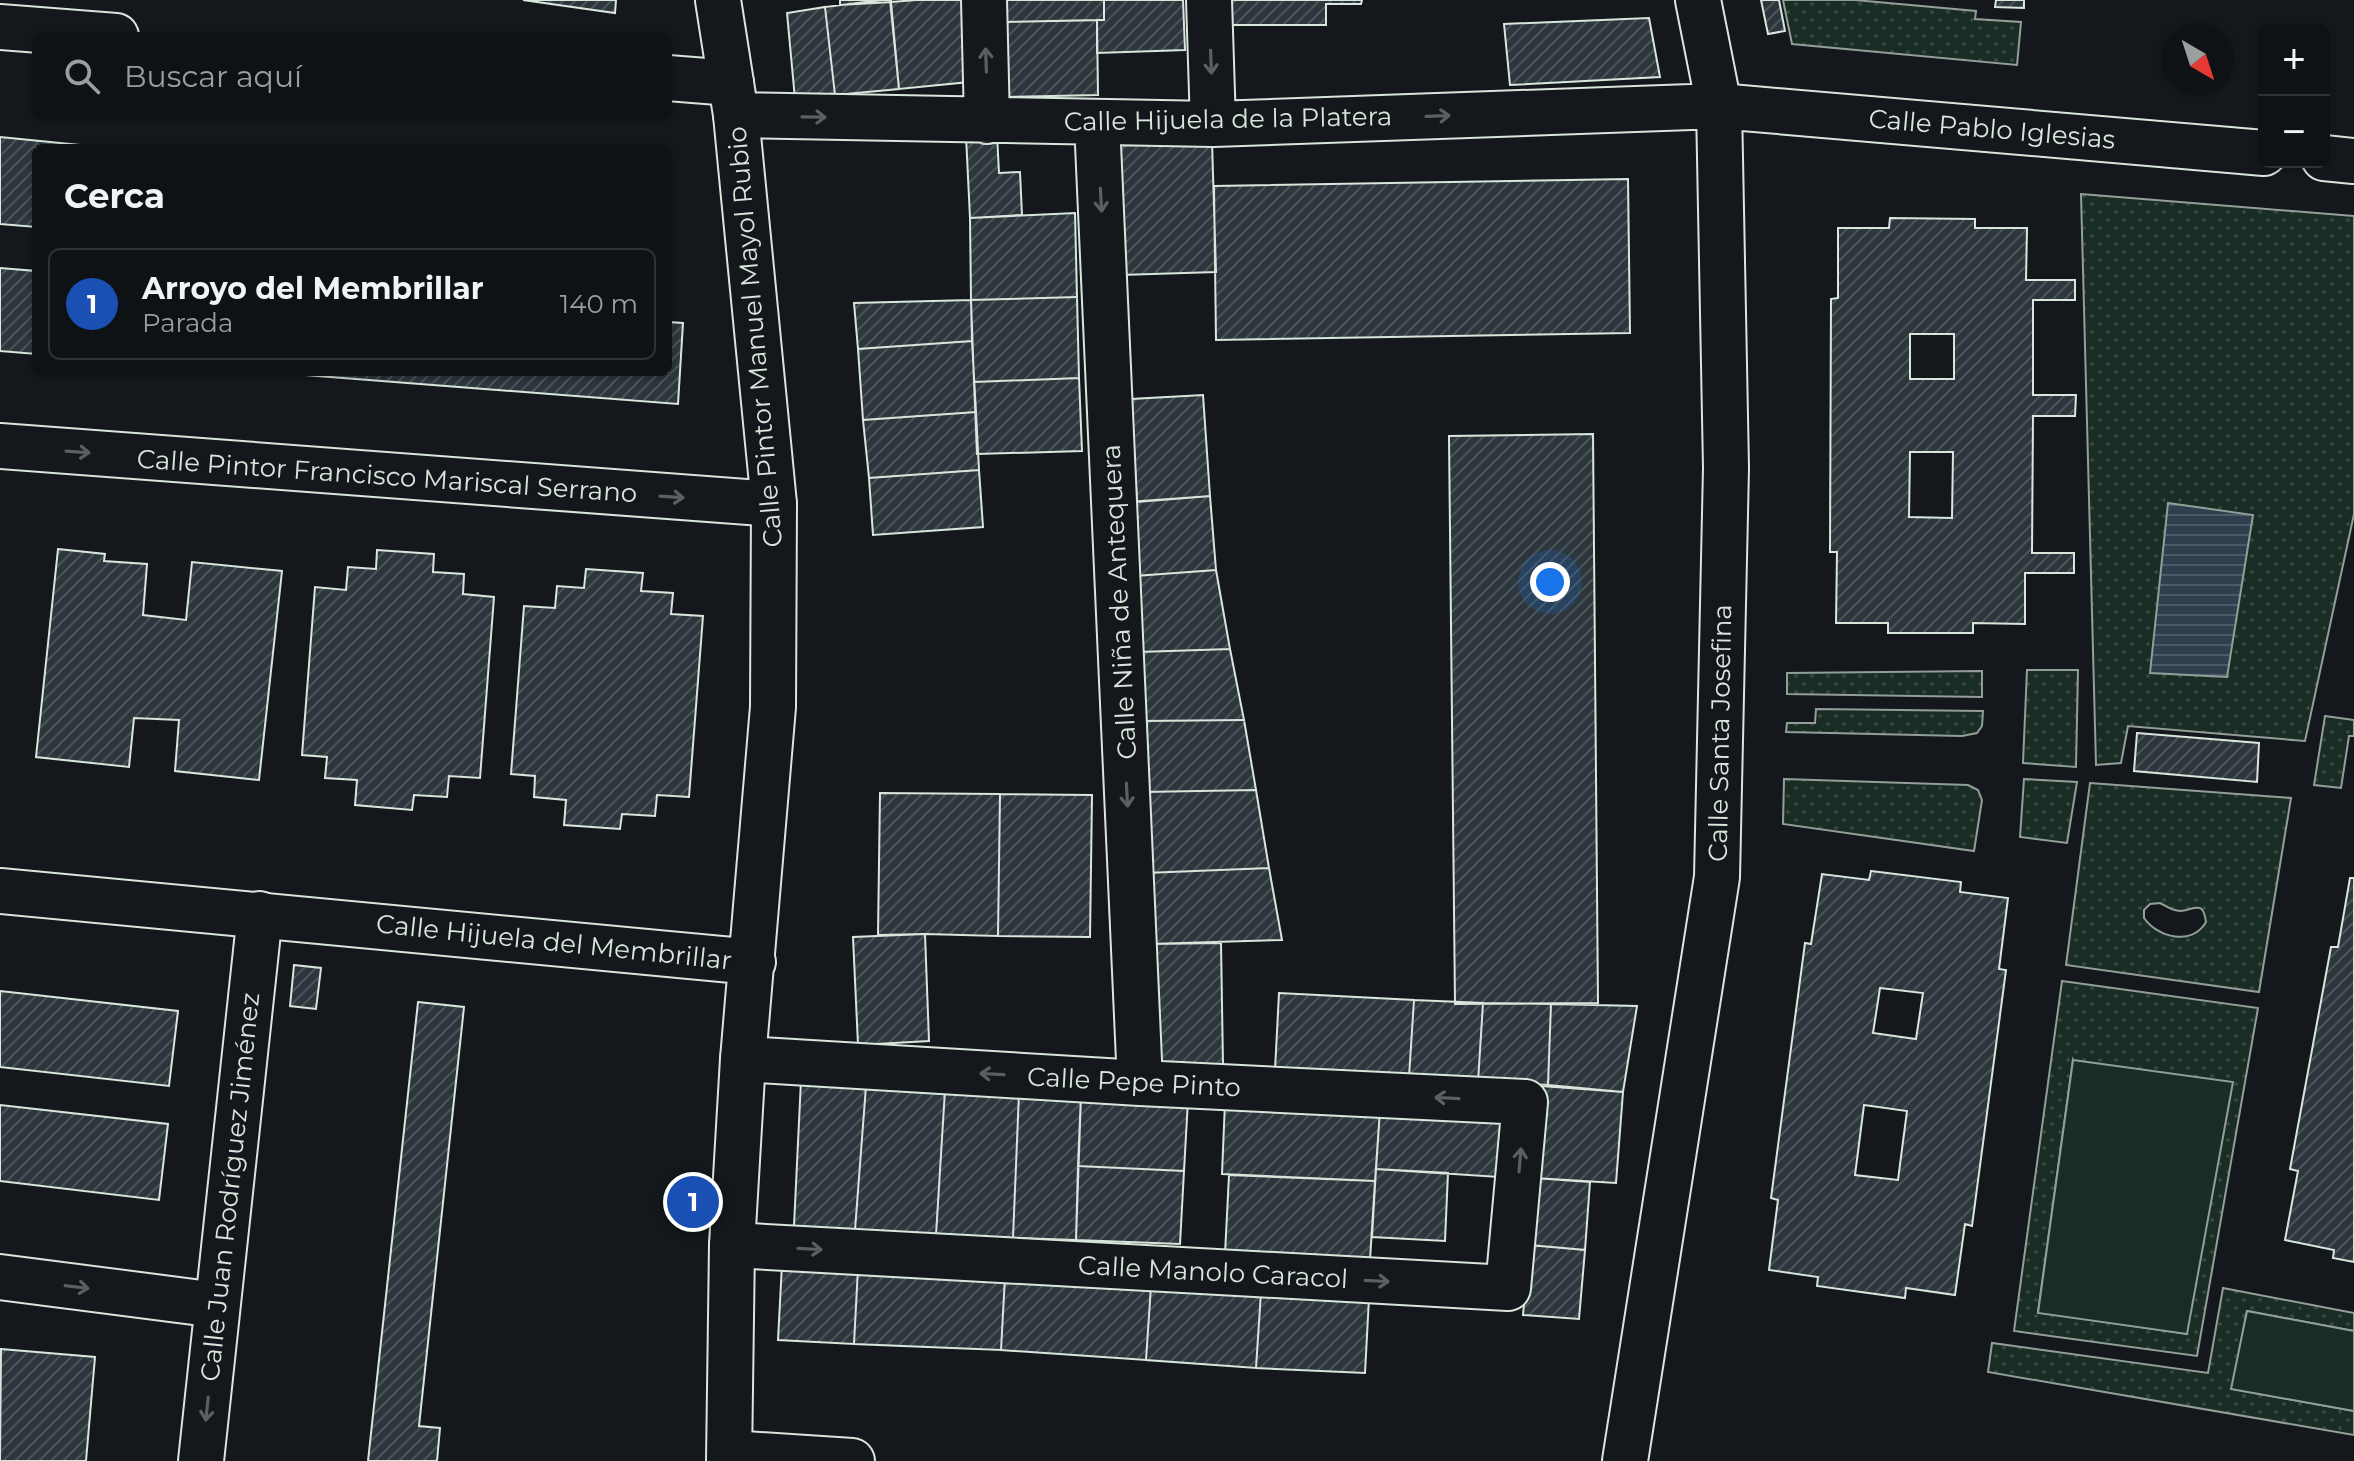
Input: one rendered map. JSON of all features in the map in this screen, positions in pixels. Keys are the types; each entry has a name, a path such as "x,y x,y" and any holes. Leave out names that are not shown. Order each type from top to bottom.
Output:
{"street":[{"name":"Calle Pintor Manuel Mayol Rubio","path":"718,0 734,99 774,504 773,707 753,962"},
{"path":"984,0 987,121"},
{"path":"1209,0 1213,124"},
{"name":"Calle Santa Josefina","path":"1625,1461 1717,877 1726,468 1719,106 1698,0"},
{"path":"0,27 64,32"},
{"path":"672,79 734,99"},
{"name":"Calle Hijuela de la Platera","path":"734,99 987,121 1213,124 1719,106"},
{"name":"Calle Pablo Iglesias","path":"1719,106 2258,152"},
{"name":"Calle Niña de Antequera","path":"1097,122 1140,1083"},
{"path":"2330,159 2354,161"},
{"name":"Calle Pintor Francisco Mariscal Serrano","path":"0,446 774,504"},
{"name":"Calle Hijuela del Membrillar","path":"0,891 753,962 743,1059 732,1245 730,1457"},
{"name":"Calle Juan Rodríguez Jiménez","path":"201,1461 260,914"},
{"name":"Calle Pepe Pinto","path":"743,1059 1525,1102"},
{"name":"Calle Manolo Caracol","path":"732,1245 1508,1288 1525,1102"},
{"path":"0,1277 217,1305"},
{"path":"730,1457 852,1461"}],"green space":[{"path":"1783,0 1855,0 1976,11 1975,19 2021,22 2017,65 1792,44"},
{"path":"2081,194 2354,216 2354,514 2305,741 2128,726 2121,763 2096,765"},
{"path":"2027,670 2078,670 2076,767 2023,763"},
{"path":"1982,671 1982,697 1787,694 1787,673"},
{"path":"1816,709 1983,711 1982,726 1977,733 1962,736 1786,732 1787,723 1815,723"},
{"path":"2325,716 2354,720 2354,736 2349,736 2341,788 2314,785"},
{"path":"1784,779 1968,785 1978,790 1982,800 1974,851 1783,824"},
{"path":"2024,779 2077,782 2067,843 2020,837"},
{"path":"2090,783 2291,798 2259,992 2066,965","holes":["2160,903 2177,911 2200,908 2206,922 2200,930 2184,937 2166,934 2144,918 2144,910 2150,904"]},
{"path":"2062,981 2258,1008 2197,1356 2014,1331","holes":["2073,1060 2187,1334 2038,1312"]},
{"path":"2073,1060 2233,1082 2187,1334 2038,1313"},
{"path":"2223,1288 2354,1313 2354,1331 2247,1311 2232,1389 2354,1411 2354,1435 1988,1372 1992,1343 2208,1373"},
{"path":"2247,1311 2354,1331 2354,1411 2231,1389"}],"water":[{"path":"2168,503 2253,515 2227,677 2150,673"}],"building":[{"path":"523,0 616,0 615,13"},
{"path":"840,0 891,0 891,2 840,5"},
{"path":"890,0 899,89 835,95 825,7"},
{"path":"962,0 969,82 899,89 891,2"},
{"path":"1000,0 1104,0 1104,20 1000,22"},
{"path":"1104,0 1183,0 1185,50 1097,53 1097,20 1104,20"},
{"path":"1228,0 1362,0 1361,4 1326,4 1326,25 1228,25"},
{"path":"1761,0 1779,0 1785,31 1768,34"},
{"path":"1996,0 2024,0 2024,8 1995,7"},
{"path":"825,7 835,95 795,99 787,13"},
{"path":"1649,18 1660,77 1510,85 1504,24"},
{"path":"1097,20 1098,95 1002,97 1000,22"},
{"path":"997,134 999,173 1020,172 1022,215 970,218 966,136"},
{"path":"0,137 70,144 32,144 32,227 0,224"},
{"path":"1212,141 1216,272 1121,275 1117,144"},
{"path":"1628,179 1630,333 1216,340 1214,186"},
{"path":"1075,213 1077,297 971,300 970,218"},
{"path":"1890,218 1975,219 1975,228 2027,228 2026,280 2075,280 2075,300 2033,300 2033,395 2076,395 2075,416 2033,416 2032,553 2074,553 2074,573 2025,573 2025,624 1973,623 1973,633 1888,633 1888,623 1836,623 1837,552 1830,552 1831,299 1838,298 1838,228 1889,228","holes":["1910,334 1954,334 1954,379 1910,379","1910,452 1953,452 1952,518 1909,517"]},
{"path":"0,268 32,271 32,354 0,351"},
{"path":"1077,297 1079,378 974,382 971,300"},
{"path":"971,300 972,341 858,349 854,303"},
{"path":"672,322 683,323 678,404 318,376 672,376"},
{"path":"972,341 976,412 863,420 858,349"},
{"path":"1079,378 1082,451 977,454 974,382"},
{"path":"1203,395 1210,496 1137,502 1131,399"},
{"path":"976,412 979,470 869,478 863,420"},
{"path":"1593,434 1598,1003 1455,1004 1449,436"},
{"path":"979,470 983,527 873,535 869,478"},
{"path":"1210,496 1216,570 1135,576 1129,502"},
{"path":"58,549 105,554 104,561 147,564 143,615 186,620 192,562 282,571 259,780 175,771 179,720 134,718 129,767 36,757"},
{"path":"377,550 434,554 433,572 464,574 463,594 494,597 480,778 449,776 447,797 414,795 412,810 355,805 357,780 325,778 327,757 302,755 315,587 346,590 348,567 376,569"},
{"path":"586,569 643,573 641,591 673,593 671,614 703,616 689,797 657,795 655,816 622,814 620,829 564,825 566,800 534,797 535,776 511,774 524,606 555,608 557,586 584,588"},
{"path":"1216,570 1230,649 1139,652 1135,576"},
{"path":"1230,649 1244,720 1141,721 1139,652"},
{"path":"1244,720 1256,790 1143,792 1141,721"},
{"path":"2137,733 2259,743 2257,782 2134,771"},
{"path":"1256,790 1269,868 1146,873 1143,792"},
{"path":"880,793 1000,794 998,936 878,935"},
{"path":"1000,794 1092,795 1090,937 998,936"},
{"path":"1269,868 1282,940 1149,944 1146,873"},
{"path":"1871,871 1961,882 1960,892 2008,898 1999,969 2006,970 1972,1226 1965,1224 1955,1295 1906,1288 1905,1298 1817,1286 1818,1277 1769,1270 1778,1200 1771,1198 1805,943 1811,944 1822,874 1869,880","holes":["1880,988 1923,993 1916,1039 1873,1033","1864,1105 1907,1111 1898,1180 1855,1175"]},
{"path":"2350,878 2354,878 2354,1262 2333,1258 2334,1250 2285,1240 2298,1171 2290,1169 2331,947 2338,947"},
{"path":"925,934 929,1041 858,1045 853,937"},
{"path":"1221,943 1223,1065 1151,1066 1149,944"},
{"path":"294,965 321,968 316,1009 290,1006"},
{"path":"0,991 178,1011 169,1086 0,1067"},
{"path":"1279,993 1414,1000 1409,1077 1275,1070"},
{"path":"1414,1000 1483,1003 1478,1082 1409,1077"},
{"path":"418,1002 464,1007 419,1426 440,1428 437,1461 368,1461"},
{"path":"1483,1003 1551,1004 1548,1085 1478,1082"},
{"path":"1551,1004 1637,1006 1623,1092 1548,1085"},
{"path":"801,1080 866,1086 855,1230 794,1226"},
{"path":"866,1086 945,1090 936,1235 855,1230"},
{"path":"1541,1086 1623,1092 1616,1183 1534,1178"},
{"path":"945,1090 1019,1093 1013,1238 936,1235"},
{"path":"1019,1093 1081,1095 1076,1240 1013,1238"},
{"path":"1081,1095 1188,1100 1184,1171 1078,1166"},
{"path":"1225,1102 1380,1110 1375,1181 1222,1174"},
{"path":"0,1105 168,1124 159,1200 0,1181"},
{"path":"1380,1110 1503,1118 1499,1177 1376,1169"},
{"path":"1078,1166 1184,1171 1180,1244 1076,1240"},
{"path":"1376,1169 1448,1173 1445,1241 1372,1237"},
{"path":"1229,1175 1375,1181 1370,1260 1225,1254"},
{"path":"1534,1178 1590,1182 1585,1250 1529,1245"},
{"path":"1529,1245 1585,1250 1579,1319 1523,1315"},
{"path":"782,1264 858,1268 854,1344 778,1340"},
{"path":"858,1268 1005,1277 1001,1350 854,1344"},
{"path":"1005,1277 1151,1286 1146,1360 1001,1350"},
{"path":"1151,1286 1261,1292 1256,1368 1146,1360"},
{"path":"1261,1292 1369,1298 1365,1373 1256,1368"},
{"path":"1,1349 95,1357 86,1461 0,1461"}],"place":[{"name":"Arroyo del Membrillar","path":"693,1202"}]}
